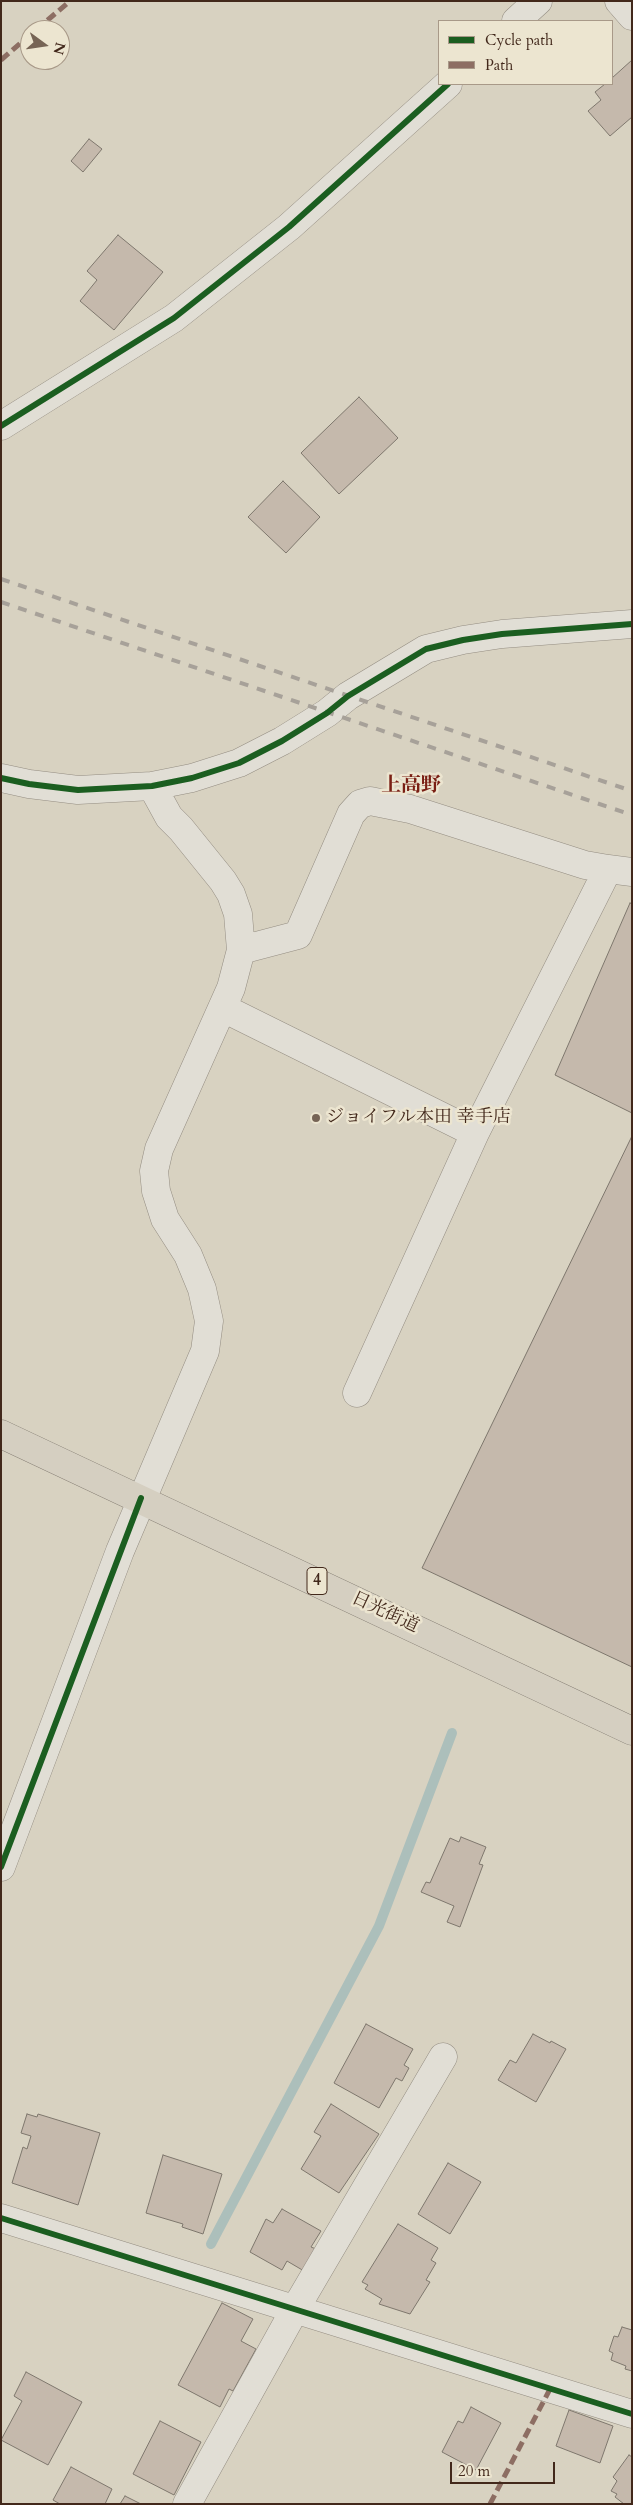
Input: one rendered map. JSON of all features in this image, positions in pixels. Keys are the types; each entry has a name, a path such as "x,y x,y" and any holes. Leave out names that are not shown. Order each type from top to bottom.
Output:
{"highway":[{"name":"日光街道","path":"1,1434 141,1498 632,1731"}],"street":[{"path":"517,20 538,1"},
{"path":"619,1 632,16"},
{"path":"1,426 174,318 289,227 447,85"},
{"path":"1,778 29,784 78,790 152,786 192,778 239,763 327,714 348,696 426,649 463,640 502,634 632,624"},
{"path":"1,1867 141,1498 205,1351 209,1321 202,1289 188,1255 165,1219 156,1191 154,1171 159,1149 231,988 241,950 238,914 231,894 181,829 168,817 152,786"},
{"path":"241,950 298,935 352,814 360,804 370,801 410,809 585,865 620,871 475,1133 357,1393"},
{"path":"223,1008 475,1133"},
{"path":"187,2504 294,2310 443,2057"},
{"path":"1,2218 632,2414"}],"building":[{"path":"632,60 632,117 610,136 588,111 601,100 595,92 604,85 613,85 613,77"},
{"path":"89,139 102,149 83,172 71,161"},
{"path":"118,235 163,272 114,330 80,301 97,280 87,271"},
{"path":"359,397 398,438 339,494 301,453"},
{"path":"283,481 320,517 286,553 248,517"},
{"path":"630,903 632,904 632,1113 555,1075"},
{"path":"632,1136 632,1667 422,1568"},
{"path":"461,1837 486,1847 479,1864 483,1865 460,1927 447,1922 454,1906 421,1892 426,1882 430,1883 450,1838 459,1842"},
{"path":"366,2024 413,2049 404,2065 409,2068 402,2081 396,2078 379,2108 334,2083"},
{"path":"533,2034 566,2049 536,2102 498,2080 510,2060 516,2063"},
{"path":"331,2104 379,2134 339,2193 301,2169 321,2136 314,2132"},
{"path":"27,2114 37,2117 38,2114 100,2133 78,2205 12,2183 23,2147 27,2149 31,2136 21,2133"},
{"path":"163,2155 222,2174 203,2234 182,2227 183,2224 146,2213"},
{"path":"448,2163 481,2182 450,2234 418,2214"},
{"path":"282,2209 321,2231 311,2247 316,2249 304,2271 287,2261 282,2270 250,2252 266,2219 273,2223"},
{"path":"398,2224 438,2248 431,2260 436,2263 426,2280 430,2282 410,2314 379,2304 382,2299 365,2289 368,2285 362,2282"},
{"path":"222,2303 253,2319 241,2341 256,2349 233,2391 229,2389 220,2407 178,2385"},
{"path":"622,2327 632,2330 632,2371 625,2369 626,2366 611,2360 613,2353 609,2351 614,2336 618,2337"},
{"path":"26,2372 82,2402 48,2465 1,2440 22,2401 14,2396"},
{"path":"471,2407 501,2423 476,2470 442,2452 458,2421 463,2423"},
{"path":"569,2410 613,2426 600,2463 556,2446"},
{"path":"160,2421 201,2442 174,2495 133,2474"},
{"path":"629,2455 632,2457 632,2504 624,2504 615,2497 617,2494 611,2491 617,2481 613,2477"},
{"path":"71,2467 112,2489 105,2504 60,2504 53,2500"},
{"path":"125,2496 141,2504 120,2504"}],"waterway":[{"path":"211,2244 379,1926 452,1733"}],"railway":[{"path":"1,579 632,791"},
{"path":"1,602 632,815"}],"marked path":[{"path":"48,20 70,1"},
{"path":"1,60 20,44"},
{"path":"490,2504 550,2389"}],"cycle path":[{"path":"1,426 174,318 289,227 447,85"},
{"path":"1,778 29,784 78,790 152,786 192,778 239,763 282,741 327,713 348,696 426,649 463,640 502,634 632,624"},
{"path":"1,1867 141,1498"},
{"path":"1,2218 632,2414"}],"place":[{"name":"ジョイフル本田 幸手店","path":"316,1118"}],"district":[{"name":"上高野","path":"411,786"}]}
